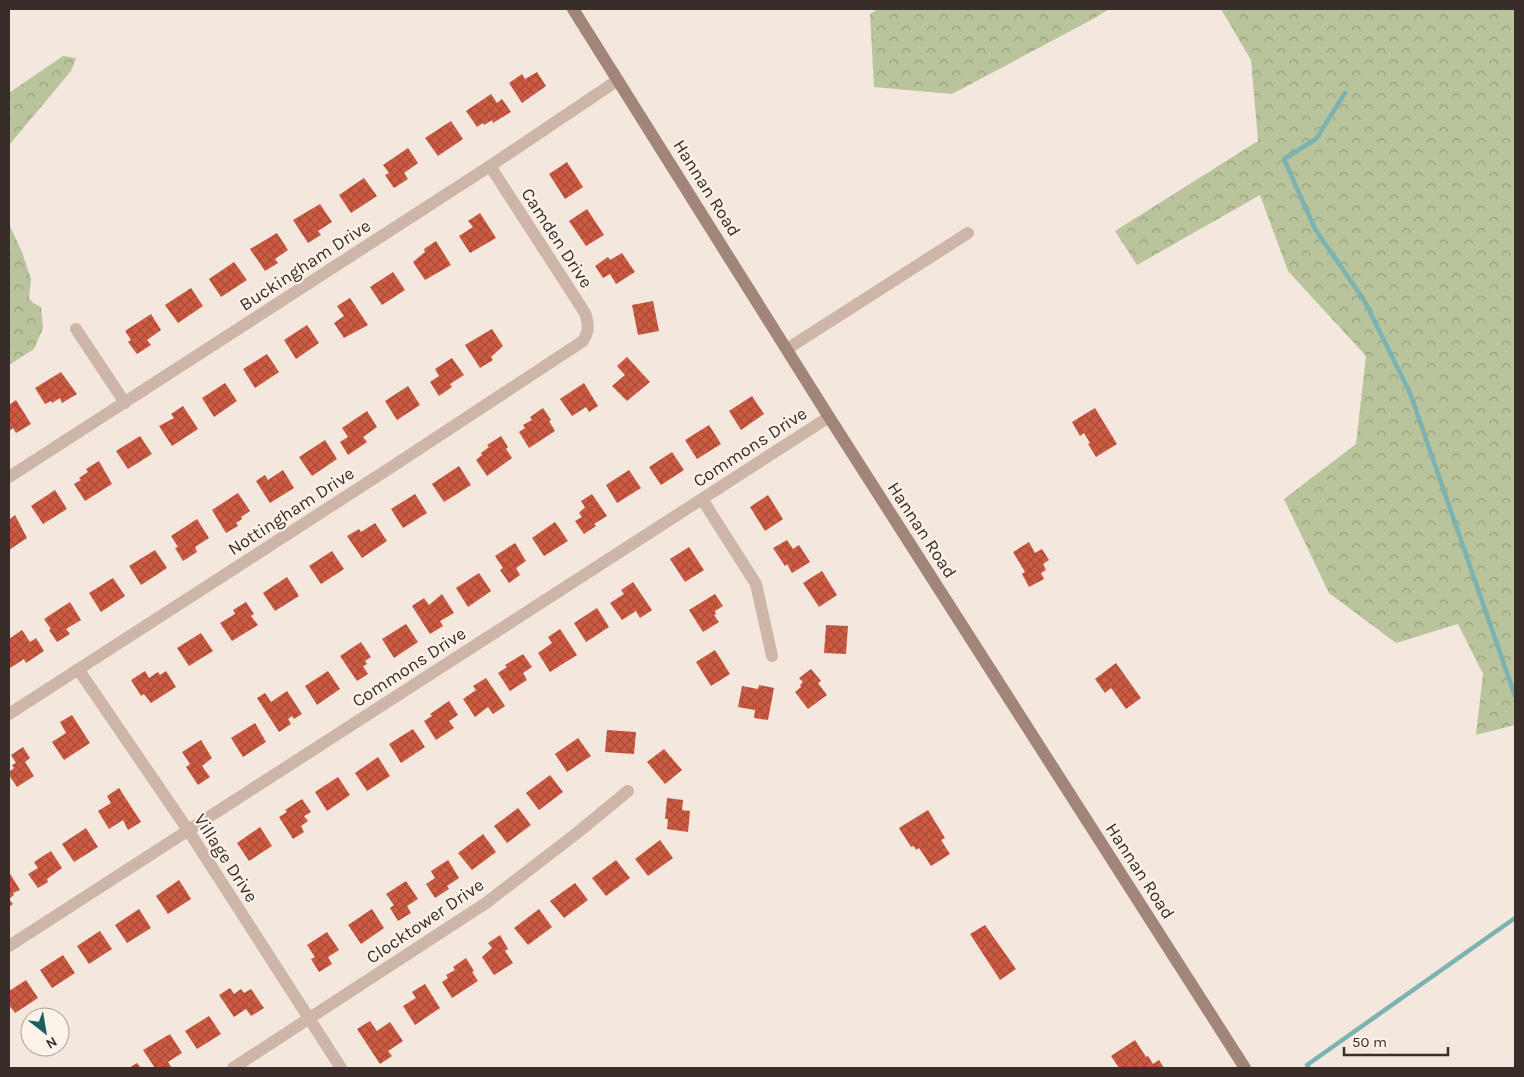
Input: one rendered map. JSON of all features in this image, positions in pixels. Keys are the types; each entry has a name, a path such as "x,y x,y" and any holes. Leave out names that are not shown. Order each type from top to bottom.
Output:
{"street":[{"name":"Hannan Road","path":"573,9 829,417 1246,1068"},
{"name":"Buckingham Drive","path":"9,478 490,166 618,80"},
{"name":"Camden Drive","path":"490,166 584,313 588,322 588,332"},
{"path":"787,349 968,233"},
{"path":"76,329 125,403"},
{"name":"Nottingham Drive","path":"9,714 576,346 583,341 588,332"},
{"name":"Commons Drive","path":"9,946 829,417"},
{"path":"702,499 756,584 772,656"},
{"name":"Village Drive","path":"78,669 188,830 341,1068"},
{"name":"Clocktower Drive","path":"233,1068 486,903 578,833 628,791"}],"green space":[{"path":"878,9 1109,9 952,94 874,87 870,14"},
{"path":"1221,9 1515,9 1515,725 1476,735 1483,674 1458,624 1396,643 1329,593 1284,499 1356,444 1366,356 1288,271 1260,195 1137,265 1115,231 1258,141 1251,60"},
{"path":"63,56 76,58 71,71 9,145 9,93"},
{"path":"9,224 22,252 31,279 29,298 33,303 41,307 43,328 34,349 9,365"}],"building":[{"path":"537,72 546,86 522,103 509,83 522,74 525,79"},
{"path":"491,94 497,103 502,99 511,112 493,123 492,120 477,127 466,111"},
{"path":"451,121 463,139 438,156 425,138"},
{"path":"408,148 418,163 404,173 408,179 394,188 385,175 389,173 383,165"},
{"path":"567,162 583,187 565,199 549,174"},
{"path":"364,178 377,196 351,213 339,195"},
{"path":"320,204 332,222 318,231 321,235 308,243 293,220"},
{"path":"587,209 604,235 586,246 569,221"},
{"path":"480,213 496,238 470,253 459,236 473,227 468,221"},
{"path":"277,233 288,250 275,259 278,263 265,271 250,249"},
{"path":"436,241 451,265 425,280 413,262 425,252 424,249"},
{"path":"622,253 635,272 616,284 610,274 603,278 595,266 608,257 610,260"},
{"path":"234,262 247,280 221,297 209,279"},
{"path":"393,272 405,290 382,305 370,287"},
{"path":"191,288 203,306 178,323 165,305"},
{"path":"350,298 368,325 344,338 334,323 344,316 337,306"},
{"path":"653,301 659,331 638,335 632,305"},
{"path":"151,314 161,330 147,340 151,345 137,354 128,342 131,340 125,331"},
{"path":"307,325 319,343 296,359 284,340"},
{"path":"492,329 503,346 491,357 493,360 480,368 465,345"},
{"path":"267,354 279,372 255,388 243,369"},
{"path":"627,357 650,382 627,401 612,386 625,375 617,366"},
{"path":"452,358 464,375 450,384 452,387 439,396 430,382 439,376 435,369"},
{"path":"61,372 77,394 62,403 60,398 52,403 51,401 45,404 35,388"},
{"path":"225,383 237,401 214,417 202,398"},
{"path":"584,383 598,406 589,412 586,407 572,416 560,399"},
{"path":"408,386 420,405 397,420 385,401"},
{"path":"752,396 764,414 741,430 729,411"},
{"path":"16,400 31,424 16,433 13,428 9,431 9,405"},
{"path":"183,406 198,429 172,446 159,426 174,418 171,414"},
{"path":"543,408 551,420 549,421 555,431 529,448 519,432 525,428 523,425 532,420 530,417"},
{"path":"1095,408 1117,444 1096,457 1084,433 1080,436 1072,422"},
{"path":"367,411 377,427 363,437 367,442 348,455 340,442 348,437 342,428"},
{"path":"709,425 721,444 697,459 685,440"},
{"path":"140,436 152,454 128,469 116,451"},
{"path":"501,436 512,458 487,476 476,460 489,447 487,445"},
{"path":"325,440 337,459 312,476 299,457"},
{"path":"672,452 684,470 661,485 649,467"},
{"path":"99,461 112,484 85,501 74,484 81,480 79,478 88,472 86,469"},
{"path":"459,466 471,485 444,502 432,484"},
{"path":"283,470 294,488 270,503 256,481 265,475 268,480"},
{"path":"629,470 641,488 617,503 606,485"},
{"path":"55,490 67,509 43,524 31,506"},
{"path":"238,493 250,511 236,523 238,526 226,533 212,510"},
{"path":"415,494 427,513 403,528 391,509"},
{"path":"592,494 607,516 594,524 596,526 584,534 575,521 582,517 579,513 585,507 581,501"},
{"path":"768,495 783,519 765,531 750,507"},
{"path":"15,515 27,538 9,550 9,520"},
{"path":"197,519 209,538 195,547 197,552 183,561 175,548 178,547 171,536"},
{"path":"555,522 568,541 544,556 532,538"},
{"path":"375,523 387,541 362,558 347,536 359,529 361,532"},
{"path":"787,540 793,549 799,545 810,562 792,573 773,548"},
{"path":"1029,542 1035,553 1042,549 1049,560 1043,564 1046,570 1041,573 1044,579 1029,587 1022,574 1025,572 1013,552"},
{"path":"515,543 526,561 516,568 520,575 509,583 500,570 503,568 495,556"},
{"path":"689,547 704,570 685,582 670,559"},
{"path":"155,550 167,568 141,585 129,566"},
{"path":"332,551 344,569 321,584 309,566"},
{"path":"822,571 837,595 819,607 803,583"},
{"path":"479,573 491,591 468,607 456,588"},
{"path":"287,577 299,596 275,611 263,593"},
{"path":"113,578 125,596 101,612 89,593"},
{"path":"633,582 652,610 640,618 636,611 622,620 610,603 624,594 621,590"},
{"path":"442,594 454,613 440,621 443,626 430,634 412,606 424,598 429,605"},
{"path":"715,594 723,606 715,611 716,614 714,615 719,622 703,632 689,610"},
{"path":"70,602 81,620 66,629 70,634 57,642 44,619"},
{"path":"246,602 254,614 251,616 258,625 232,641 220,623 235,614 233,610"},
{"path":"597,608 609,627 586,642 574,623"},
{"path":"406,624 418,642 394,658 382,639"},
{"path":"826,625 848,626 846,654 824,653"},
{"path":"560,629 577,655 550,672 538,653 552,643 548,637"},
{"path":"22,630 30,642 36,638 44,651 26,663 24,659 10,668 9,639"},
{"path":"201,633 213,651 189,666 177,648"},
{"path":"361,642 371,657 365,661 367,664 363,666 368,674 357,681 340,656"},
{"path":"715,650 730,674 711,686 696,662"},
{"path":"523,654 532,667 523,673 527,680 510,691 498,673 507,667 505,665"},
{"path":"1116,663 1141,698 1126,709 1111,688 1105,693 1095,679"},
{"path":"811,669 821,681 818,683 827,695 808,709 795,692 801,687 800,685 803,682 799,678"},
{"path":"145,671 149,678 158,672 160,675 166,671 176,687 151,703 144,694 141,696 131,680"},
{"path":"328,671 340,689 317,705 305,686"},
{"path":"486,678 505,706 493,714 488,707 475,717 463,699 476,690 473,686"},
{"path":"759,685 774,688 768,720 754,718 755,710 738,707 742,686 758,689"},
{"path":"287,691 302,714 294,719 292,716 288,719 291,724 279,732 257,698 265,693 271,702"},
{"path":"449,701 458,715 449,721 454,728 436,740 424,721 432,716 430,714"},
{"path":"72,715 90,743 64,760 52,742 66,733 60,722"},
{"path":"255,723 266,742 243,757 231,738"},
{"path":"413,729 425,747 401,763 389,744"},
{"path":"607,730 636,732 634,754 605,752"},
{"path":"578,738 591,756 567,772 555,754"},
{"path":"201,740 212,758 202,766 210,777 198,785 186,767 190,764 182,752"},
{"path":"23,747 30,758 25,762 34,776 17,787 9,775 9,772 14,768 12,765 16,763 11,755"},
{"path":"664,749 682,770 665,784 647,762"},
{"path":"378,757 390,776 367,791 355,773"},
{"path":"550,775 563,792 539,810 526,793"},
{"path":"338,777 350,795 327,811 315,792"},
{"path":"119,788 141,822 128,830 123,820 109,829 98,811 111,803 107,796"},
{"path":"667,798 683,800 682,810 690,811 688,832 667,829 668,819 665,819"},
{"path":"302,799 311,812 304,816 308,821 301,826 304,832 293,839 279,817 287,812 285,810"},
{"path":"518,808 531,825 507,843 494,826"},
{"path":"928,810 945,838 941,840 950,854 931,866 919,848 916,850 914,846 911,847 899,828"},
{"path":"260,827 272,846 249,861 237,843"},
{"path":"86,828 98,847 74,862 62,844"},
{"path":"483,834 496,852 472,870 458,853"},
{"path":"660,840 673,858 648,876 635,859"},
{"path":"51,851 62,868 47,879 48,882 38,888 28,874 38,868 34,862"},
{"path":"448,860 459,878 447,886 449,889 435,898 426,884 435,878 431,871"},
{"path":"616,860 630,878 606,896 592,878"},
{"path":"9,872 20,890 13,893 14,895 9,899"},
{"path":"179,880 191,899 168,914 156,896"},
{"path":"406,881 418,899 407,906 411,913 398,921 390,908 394,905 386,894"},
{"path":"575,883 588,900 564,918 550,901"},
{"path":"9,899 13,904 9,907"},
{"path":"139,909 151,928 127,943 115,925"},
{"path":"372,909 384,928 361,944 348,925"},
{"path":"539,909 552,927 528,945 514,928"},
{"path":"985,925 1016,969 1000,980 970,934"},
{"path":"100,931 112,949 89,964 77,946"},
{"path":"327,932 339,950 328,957 332,964 319,972 311,959 315,957 307,945"},
{"path":"500,935 508,949 505,951 513,963 494,975 482,957 492,948 488,943"},
{"path":"63,955 75,973 52,988 40,970"},
{"path":"466,958 478,981 452,998 442,982 448,978 446,975 455,970 453,967"},
{"path":"26,980 38,998 24,1007 20,1007 20,1010 15,1013 9,1005 9,991"},
{"path":"425,984 440,1008 415,1025 403,1006 416,998 412,992"},
{"path":"230,988 234,994 241,989 244,993 251,989 264,1008 251,1016 246,1009 234,1017 219,995"},
{"path":"209,1016 221,1034 197,1049 185,1031"},
{"path":"370,1021 377,1031 390,1022 403,1041 388,1051 392,1056 380,1064 357,1029"},
{"path":"170,1034 182,1053 168,1062 172,1068 155,1068 143,1050"},
{"path":"1135,1040 1153,1064 1159,1060 1164,1068 1119,1068 1111,1056"},
{"path":"137,1063 141,1068 129,1068"}],"waterway":[{"path":"1345,93 1316,139 1284,159 1315,229 1364,300 1410,393 1515,696"},
{"path":"1309,1068 1307,1065 1515,918"}]}
